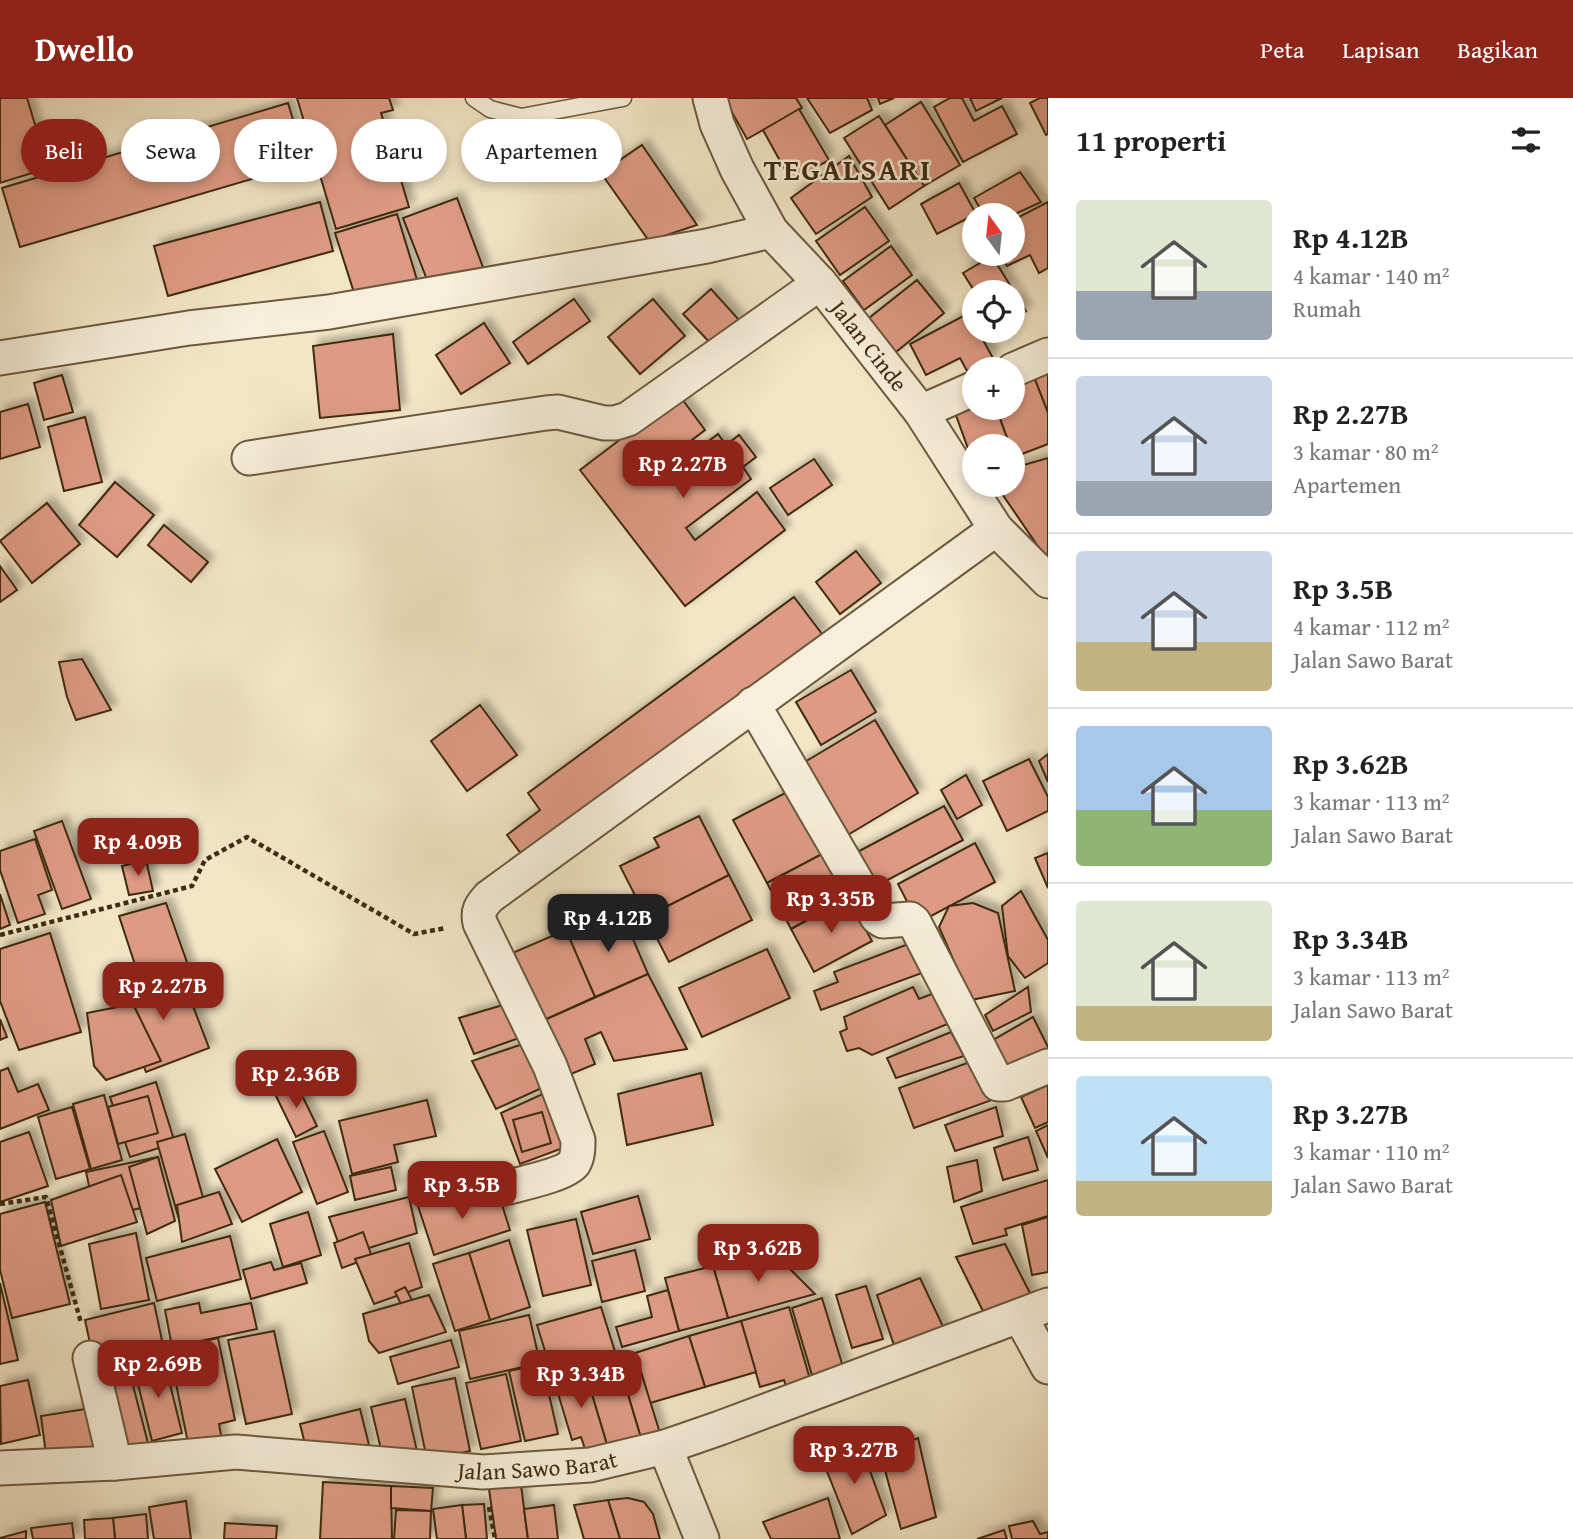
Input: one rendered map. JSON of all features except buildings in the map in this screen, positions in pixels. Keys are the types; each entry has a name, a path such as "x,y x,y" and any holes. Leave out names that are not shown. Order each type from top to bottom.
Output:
{"street":[{"name":"Jalan Cinde","path":"710,98 737,169 771,231 820,282 921,412 996,529 1048,581"},
{"path":"0,358 189,328 329,312 707,246 771,231"},
{"path":"249,458 546,413 558,412 615,423 628,419 820,282"},
{"path":"1025,365 1048,355"},
{"path":"921,412 962,394"},
{"path":"509,1187 566,1170 574,1163 579,1140 550,1066 480,923 478,914 489,897 996,529"},
{"path":"753,704 877,917 883,921 905,919 914,922 998,1084 1005,1084 1048,1066"},
{"path":"1034,1310 1048,1367"},
{"name":"Jalan Sawo Barat","path":"0,1468 115,1463 236,1452 483,1472 590,1465 665,1447 1034,1310"},
{"path":"90,1358 115,1463"},
{"path":"665,1447 702,1539"}],"lane":[{"path":"474,98 490,109 521,117 623,98"}],"path":[{"path":"0,935 192,886 205,860 247,837 414,934 480,923"},
{"path":"0,1204 46,1197 90,1358"}],"district":[{"name":"TEGALSARI","path":"848,170"}]}
